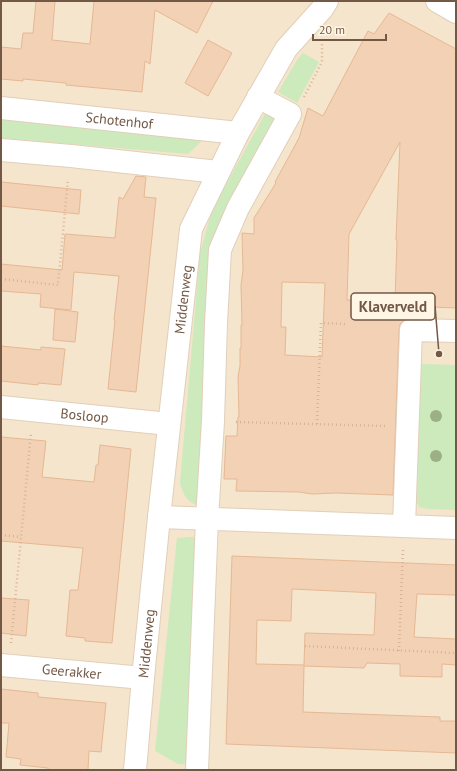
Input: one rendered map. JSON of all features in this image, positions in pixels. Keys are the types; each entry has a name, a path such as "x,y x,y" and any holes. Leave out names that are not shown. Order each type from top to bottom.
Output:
{"street":[{"path":"437,1 456,12"},
{"name":"Middenweg","path":"136,770 143,678 159,517 191,229 238,133 286,49 324,5"},
{"path":"197,770 220,250 238,208 296,113 258,97"},
{"name":"Schotenhof","path":"1,108 238,133"},
{"path":"1,150 218,172"},
{"path":"404,526 411,330 456,331"},
{"name":"Bosloop","path":"1,407 169,424"},
{"path":"159,517 207,520 456,528"},
{"name":"Geerakker","path":"5,665 143,678"}],"path":[{"path":"296,113 322,62 324,5"},
{"path":"1,279 58,285 71,156"},
{"path":"317,424 321,323 346,324"},
{"path":"5,665 21,537 33,410"},
{"path":"213,421 408,426"},
{"path":"399,650 404,526"},
{"path":"1,535 21,537"},
{"path":"305,646 456,653"}],"shaded area":[{"path":"1,1 456,1 456,770 1,770"}],"green space":[{"path":"303,53 319,62 297,103 278,92 297,60"},
{"path":"267,110 278,119 230,208 201,508 187,498 180,483 200,253 212,210"},
{"path":"1,116 205,138 188,154 1,138"},
{"path":"421,364 456,365 456,510 427,509 419,507 416,501"},
{"path":"204,536 194,765 178,764 155,751 177,538"}],"building":[{"path":"36,1 55,1 52,40 90,44 94,1 213,1 197,33 155,10 150,64 145,61 142,92 66,85 66,83 23,79 23,81 1,79 1,47 21,49 23,33 33,33"},
{"path":"389,13 456,49 456,308 407,306 403,321 400,324 393,495 236,491 237,479 224,479 226,436 237,436 239,417 238,377 242,325 242,233 254,234 254,218 276,183 275,182 299,138 308,108 323,116 368,31 374,34","holes":["400,142 395,301 347,300 349,234","282,282 325,283 322,357 285,355 286,327 281,327"]},
{"path":"208,40 232,53 208,96 185,83"},
{"path":"136,176 146,177 144,197 156,198 136,392 108,389 119,276 74,272 71,310 40,307 41,294 1,291 1,264 62,270 65,234 115,238 119,197 123,199"},
{"path":"1,182 81,190 79,214 1,206"},
{"path":"55,309 78,312 75,342 53,340"},
{"path":"1,346 41,350 41,347 65,349 61,385 38,383 38,385 1,381"},
{"path":"1,437 46,441 42,477 94,482 96,465 98,465 100,445 131,449 112,643 85,641 85,638 66,636 70,590 78,590 83,548 1,541"},
{"path":"232,556 456,565 456,595 417,594 414,637 456,639 456,665 442,664 442,677 400,676 400,664 367,663 364,668 304,666 303,712 440,717 440,721 456,721 456,753 226,744","holes":["292,589 376,593 374,635 305,633 304,665 256,664 257,620 291,621"]},
{"path":"1,598 29,600 26,636 1,633"},
{"path":"1,689 38,693 38,697 106,703 101,752 89,751 88,770 48,770 48,768 20,765 21,759 6,757 9,723 1,723"}],"place":[{"name":"Klaverveld","path":"439,354"}]}
